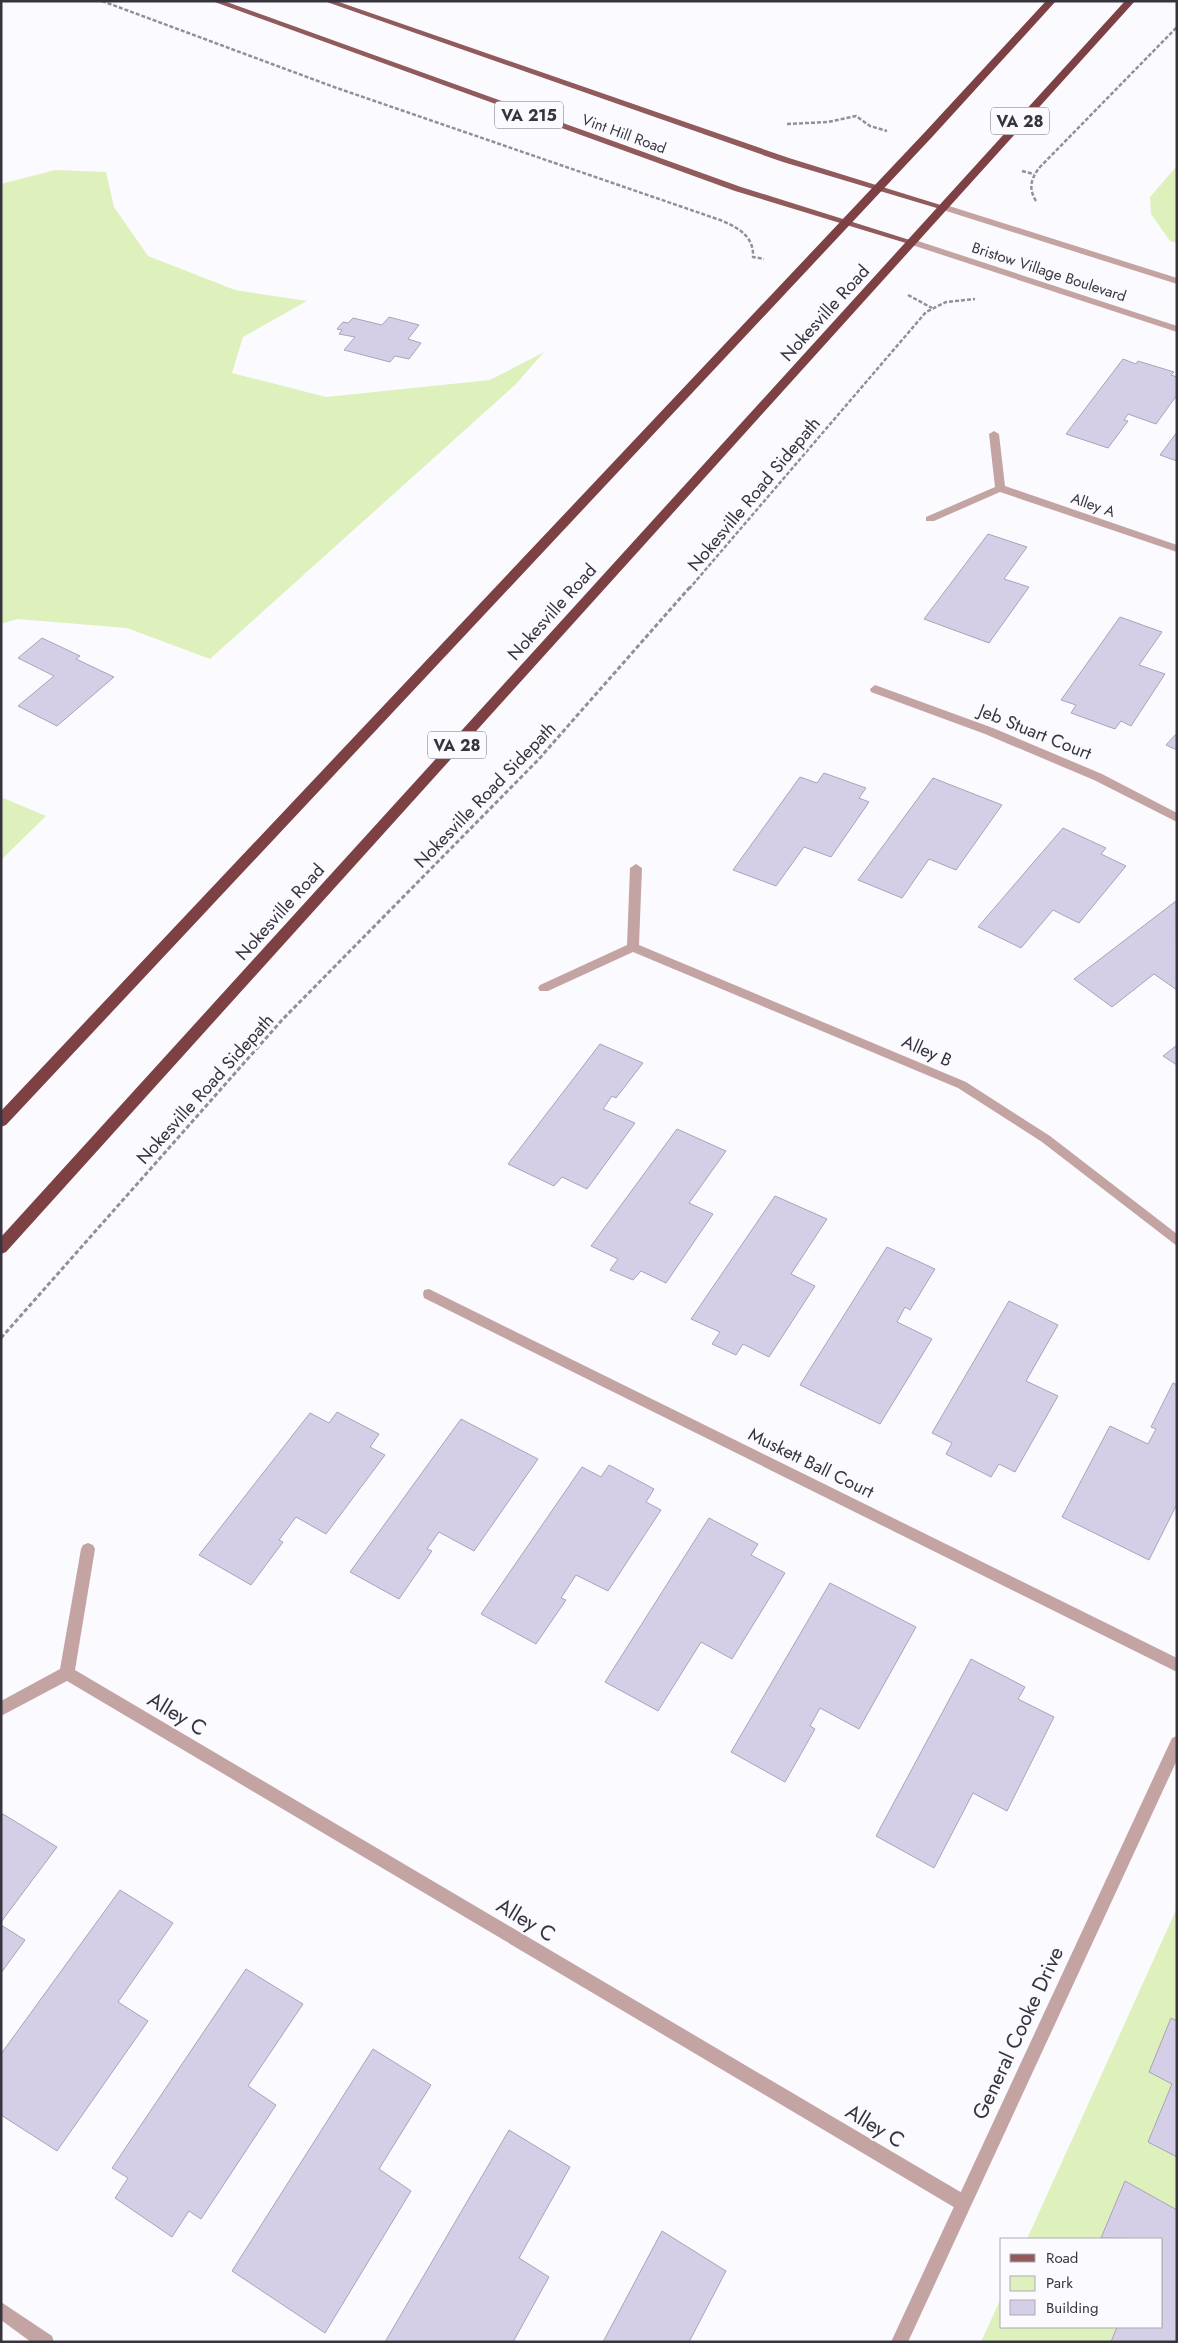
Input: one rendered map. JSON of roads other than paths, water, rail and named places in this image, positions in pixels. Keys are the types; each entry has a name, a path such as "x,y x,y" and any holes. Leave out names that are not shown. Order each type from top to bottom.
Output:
{"highway":[{"path":"1,1120 877,188 1050,1"},
{"name":"Nokesville Road","path":"1,1248 1130,1"}],"main road":[{"name":"Vint Hill Road","path":"216,1 728,186 912,242"},
{"name":"Vint Hill Road","path":"328,1 786,160 943,208"}],"street":[{"name":"Bristow Village Boulevard","path":"943,208 1177,281"},
{"name":"Bristow Village Boulevard","path":"912,242 1177,329"},
{"path":"930,519 1000,488 994,434"},
{"name":"Alley A","path":"1000,488 1177,549"},
{"name":"Jeb Stuart Court","path":"875,689 989,731 1098,777 1177,818"},
{"path":"544,988 633,947 636,868"},
{"name":"Alley B","path":"633,947 962,1085 1046,1139 1177,1241"},
{"name":"Muskett Ball Court","path":"429,1294 1177,1665"},
{"path":"1,1709 67,1673 88,1548"},
{"name":"Alley C","path":"67,1673 963,2203"},
{"name":"General Cooke Drive","path":"899,2342 1177,1743"},
{"path":"1,2310 46,2342"}]}
